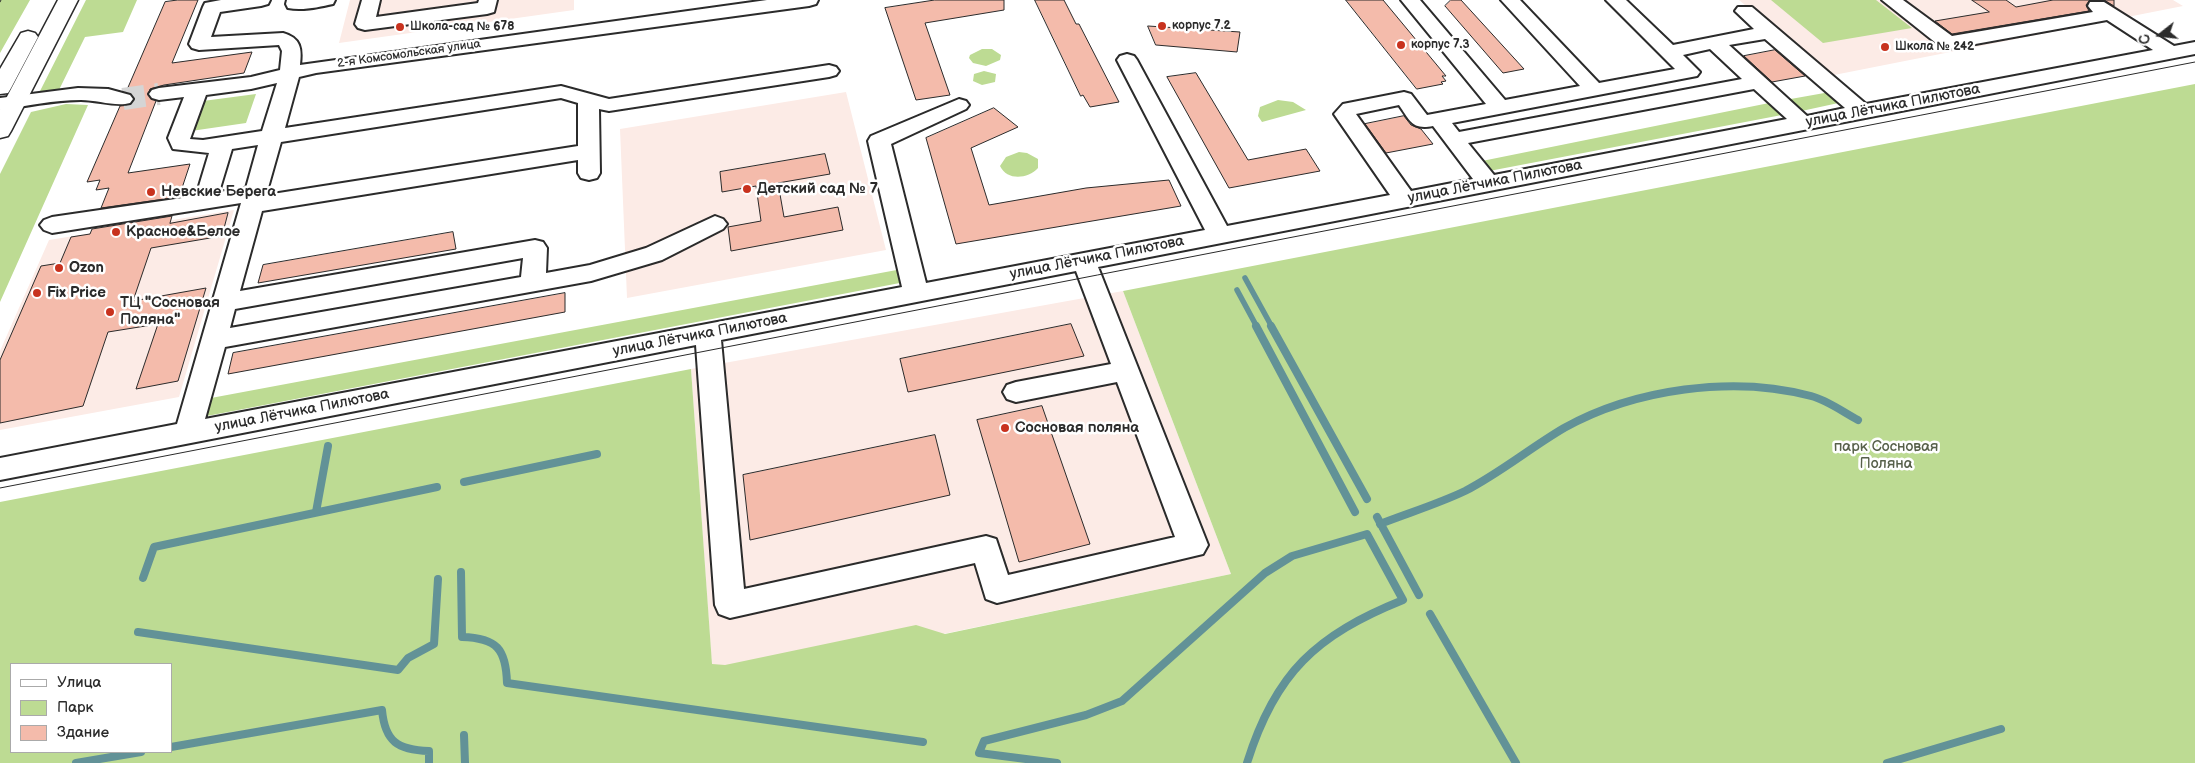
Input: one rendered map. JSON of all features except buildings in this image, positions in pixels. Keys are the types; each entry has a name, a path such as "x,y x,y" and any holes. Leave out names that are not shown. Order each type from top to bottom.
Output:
{"main road":[{"path":"0,131 5,98 48,0"},
{"path":"5,98 68,0"}],"street":[{"path":"188,432 289,75 292,51 290,44 283,39 199,44 212,7 261,0"},
{"path":"296,0 295,4 326,0"},
{"path":"371,0 366,24 487,8 488,0"},
{"name":"2-я Комсомольская улица","path":"159,94 251,83 289,75 316,66 673,9 808,0"},
{"path":"1410,0 1500,107"},
{"path":"1510,0 1594,89"},
{"path":"1406,199 1345,114 1350,108 1404,98 1422,122 1690,72 1615,0"},
{"path":"1891,0 1948,44 2111,14"},
{"path":"2088,0 2170,52"},
{"path":"1745,12 1862,112"},
{"path":"1669,52 1769,32"},
{"path":"1714,42 1803,123"},
{"name":"улица Лётчика Пилютова","path":"0,469 2195,48"},
{"path":"1126,60 1220,235"},
{"path":"198,90 179,138 181,144 204,147 561,92 609,105 829,71"},
{"path":"1454,139 1758,82"},
{"path":"5,98 108,94 123,99"},
{"path":"52,225 205,202 253,200 589,162 588,99"},
{"path":"916,293 879,141 959,105"},
{"path":"1438,119 1488,183"},
{"path":"205,202 222,145"},
{"path":"214,340 591,274 654,254 715,224"},
{"path":"225,302 535,248 533,285"},
{"path":"708,333 730,605 986,548 996,590 1192,545 1084,261"},
{"path":"1016,392 1125,371"}],"shaded area":[{"name":"Школа-сад № 678","path":"350,0 574,0 574,10 339,43"},
{"name":"Школа № 242","path":"1739,0 2173,0 2183,6 1829,76"},
{"name":"Детский сад № 7","path":"846,92 886,250 627,298 620,129"},
{"path":"234,210 179,397 0,430 0,351 49,240"},
{"path":"1123,291 1231,574 713,682 691,369"}],"green space":[{"path":"0,0 30,0 0,53"},
{"path":"86,0 137,0 123,32 85,37 57,94 37,97"},
{"path":"1771,0 1876,0 1912,28 1823,43"},
{"path":"982,49 992,49 1001,55 1000,60 986,66 973,63 969,58 970,55"},
{"path":"984,71 996,74 995,82 982,85 973,81 974,74"},
{"name":"парк Сосновая Поляна","path":"2195,84 2195,763 0,763 0,502 691,369 712,664 725,665 916,625 945,634 1231,574 1123,291"},
{"path":"1830,92 1843,102 1797,112 1785,100"},
{"path":"256,94 246,123 191,131 203,101"},
{"path":"1278,100 1293,102 1306,110 1262,122 1258,116 1260,107"},
{"path":"1774,102 1787,114 1484,172 1477,162"},
{"path":"66,104 88,105 0,302 0,174 31,112"},
{"path":"1019,152 1027,153 1038,159 1038,168 1034,172 1018,177 1007,174 1000,166 1006,157"},
{"path":"902,269 905,282 207,416 211,398"}],"waterway":[{"path":"1245,278 1272,327"},
{"path":"1237,290 1257,327"},
{"path":"1256,326 1355,512"},
{"path":"1271,326 1367,499"},
{"path":"1381,524 1465,491 1564,428 1621,404 1652,395 1717,387 1781,390 1817,398 1858,420"},
{"path":"316,512 328,446"},
{"path":"464,482 597,454"},
{"path":"143,578 154,547 437,487"},
{"path":"1377,517 1381,524"},
{"path":"1381,524 1419,595"},
{"path":"1057,763 979,753 984,741 1086,715 1122,701 1265,573 1292,556 1367,534 1403,600 1372,613 1346,628 1323,643 1303,661 1286,681 1271,704 1247,763"},
{"path":"461,572 462,637 484,640 497,648 502,654 507,683 923,742"},
{"path":"138,632 398,670 408,658 434,644 438,579"},
{"path":"1430,614 1516,763"},
{"path":"172,747 382,710 386,730 390,737 401,746 409,749 429,751 429,763"},
{"path":"1887,763 2001,729"},
{"path":"464,735 465,763"},
{"path":"76,763 135,753"}],"tunnel":[{"path":"123,99 159,94"}],"tram line":[{"path":"0,488 2195,62"}],"place":[{"name":"корпус 7.2","path":"1162,26"},
{"name":"Школа-сад № 678","path":"400,27"},
{"name":"корпус 7.3","path":"1401,45"},
{"name":"Школа № 242","path":"1885,47"},
{"name":"Детский сад № 7","path":"747,189"},
{"name":"Невские Берега","path":"151,192"},
{"name":"Красное&Белое","path":"116,232"},
{"name":"Ozon","path":"59,268"},
{"name":"Fix Price","path":"37,293"},
{"name":"ТЦ \"Сосновая Поляна\"","path":"110,312"},
{"name":"Сосновая поляна","path":"1005,428"}]}
